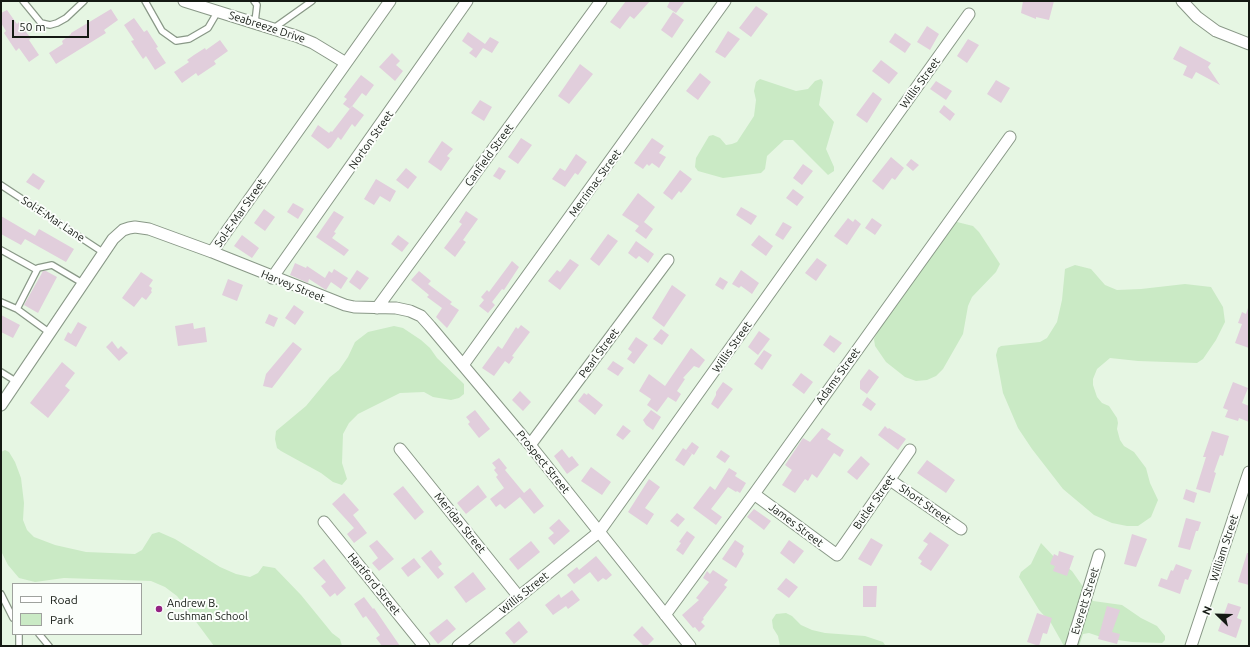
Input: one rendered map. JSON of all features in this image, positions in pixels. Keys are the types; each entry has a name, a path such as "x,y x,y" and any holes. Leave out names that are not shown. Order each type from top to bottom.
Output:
{"street":[{"name":"Seabreeze Drive","path":"184,1 274,28 313,43 346,63"},
{"name":"Sol-E-Mar Street","path":"1,405 104,253 117,235 123,230 135,227 149,229 212,252 390,1"},
{"name":"Norton Street","path":"272,278 467,1"},
{"name":"Canfield Street","path":"377,308 601,1"},
{"name":"Merrimac Street","path":"463,365 725,1"},
{"path":"1182,1 1197,17 1216,31 1249,44"},
{"name":"Willis Street","path":"458,646 599,532 678,424 969,14"},
{"name":"Adams Street","path":"665,615 754,494 794,436 1010,137"},
{"name":"Harvey Street","path":"212,252 272,278 345,306 354,308 377,308"},
{"name":"Pearl Street","path":"530,445 668,260"},
{"name":"Prospect Street","path":"377,308 404,309 421,316 530,445 690,646"},
{"name":"Meridan Street","path":"400,449 519,597"},
{"name":"Butler Street","path":"837,555 910,450"},
{"name":"William Street","path":"1191,646 1249,472"},
{"name":"Short Street","path":"890,480 961,529"},
{"name":"James Street","path":"754,494 837,555"},
{"name":"Hartford Street","path":"324,522 424,646"},
{"name":"Everett Street","path":"1071,646 1099,555"}],"lane":[{"path":"23,1 42,23 50,25 57,24 66,18 84,1"},
{"path":"145,1 162,32 176,41 189,39 208,28 218,11"},
{"path":"254,1 257,5 255,22"},
{"path":"274,28 312,1"},
{"name":"Sol-E-Mar Lane","path":"1,185 104,253"},
{"path":"1,250 37,270"},
{"path":"17,309 37,270 52,265 84,284"},
{"path":"1,302 17,309 50,333"},
{"path":"1,372 17,382"},
{"path":"1,594 12,616"},
{"path":"19,635 19,646"},
{"path":"40,635 49,646"}],"green space":[{"path":"760,79 796,91 808,89 815,81 821,79 823,82 819,105 834,122 826,149 834,167 834,171 828,175 793,140 784,140 767,156 765,169 761,173 723,178 698,171 695,167 696,158 709,136 713,135 720,138 726,145 737,142 754,116 756,100 754,91 756,82"},
{"path":"953,221 973,226 979,232 1000,264 996,272 972,297 968,306 963,334 943,369 936,376 927,380 916,381 905,377 886,362 875,346 874,339 889,309"},
{"path":"1075,265 1091,269 1105,285 1117,290 1185,284 1211,287 1223,307 1225,322 1216,340 1203,359 1197,363 1138,361 1110,358 1097,369 1093,379 1093,385 1097,397 1102,403 1109,406 1117,418 1117,429 1120,440 1124,446 1134,452 1146,468 1150,483 1158,500 1151,517 1138,526 1127,526 1112,523 1094,515 1063,489 1032,449 1018,428 1003,393 996,355 998,348 1001,346 1040,342 1047,338 1057,322 1062,300 1065,269"},
{"path":"394,326 403,328 430,348 437,358 464,384 464,394 459,398 451,400 433,397 424,392 400,393 358,414 349,423 343,434 342,463 347,479 342,485 333,482 321,473 277,448 275,439 276,431 306,406 330,377 339,370 348,357 355,342 368,332"},
{"path":"5,450 9,452 15,462 21,478 24,503 23,520 27,530 34,537 55,545 86,552 135,554 142,550 152,534 159,532 175,539 220,567 236,574 250,577 258,573 263,566 275,568 301,595 332,633 340,639 342,646 214,646 177,596 165,587 151,581 64,578 35,582 19,578 8,565 1,551 1,452"},
{"path":"1041,543 1056,559 1072,571 1093,601 1122,605 1141,618 1157,626 1165,636 1165,640 1162,643 1132,642 1104,638 1089,633 1083,634 1079,646 1064,646 1051,623 1039,610 1019,577 1021,572 1031,564"},
{"path":"786,613 792,616 801,625 812,630 825,633 865,636 883,642 885,645 780,646 778,636 773,628 772,620 776,614"}],"building":[{"path":"626,1 650,1 634,19 630,16 620,29 610,22"},
{"path":"670,1 685,1 676,13 667,7"},
{"path":"1023,1 1054,1 1049,20 1036,17 1036,19 1021,13"},
{"path":"756,6 768,14 751,37 739,28"},
{"path":"111,9 118,20 104,30 106,33 56,64 49,53 63,44 62,41 71,33"},
{"path":"7,10 17,24 19,22 31,38 29,40 39,55 29,62 19,48 16,51 4,33 6,31 1,23 1,13"},
{"path":"673,12 684,20 672,38 661,30"},
{"path":"134,18 144,32 147,30 166,63 155,70 146,56 143,59 131,41 134,40 124,25"},
{"path":"927,26 939,34 930,50 917,42"},
{"path":"728,31 740,39 725,58 715,52"},
{"path":"468,32 485,44 490,37 499,42 492,53 483,48 476,58 469,53 473,49 462,41"},
{"path":"895,33 911,44 905,53 889,42"},
{"path":"968,39 979,45 967,63 957,56"},
{"path":"220,40 228,51 214,61 216,64 198,76 196,73 182,83 174,72 189,62 187,60 194,55 205,48 206,50"},
{"path":"1180,46 1211,63 1208,67 1220,85 1196,72 1192,79 1183,75 1187,66 1173,59"},
{"path":"392,53 400,61 396,65 403,71 395,81 379,67"},
{"path":"881,60 898,73 889,84 872,71"},
{"path":"580,64 593,74 569,104 558,96"},
{"path":"700,73 711,82 698,100 686,91"},
{"path":"361,75 374,85 366,96 362,93 350,109 343,104 347,99 344,97"},
{"path":"996,80 1010,88 1001,103 987,94"},
{"path":"936,81 952,91 946,100 930,89"},
{"path":"873,92 882,99 867,123 856,115"},
{"path":"480,100 492,107 484,121 471,113"},
{"path":"944,105 955,114 950,121 939,112"},
{"path":"352,106 364,115 355,127 352,124 341,140 338,137 328,149 311,136 318,125 329,133 331,131 332,132"},
{"path":"521,138 532,145 518,164 508,157"},
{"path":"652,138 664,146 659,153 666,157 659,168 652,163 649,166 647,164 643,169 634,163"},
{"path":"442,141 453,149 447,156 450,158 441,171 428,162"},
{"path":"576,154 587,162 578,175 575,173 565,187 552,179 560,168 565,171"},
{"path":"891,157 904,168 895,180 892,178 883,190 872,181"},
{"path":"911,159 919,165 913,171 906,165"},
{"path":"803,164 813,171 802,185 793,178"},
{"path":"499,167 506,171 500,180 493,176"},
{"path":"406,168 417,177 408,189 396,180"},
{"path":"680,170 692,179 681,193 679,191 672,200 663,193"},
{"path":"33,173 45,181 39,190 26,182"},
{"path":"376,179 396,191 390,202 380,196 374,205 364,199"},
{"path":"793,189 804,197 797,206 786,198"},
{"path":"638,193 655,207 644,222 653,229 646,239 635,231 639,226 622,215"},
{"path":"293,203 304,209 298,219 287,212"},
{"path":"741,207 757,216 751,225 736,215"},
{"path":"264,209 275,217 265,231 254,223"},
{"path":"334,211 344,217 334,232 336,233 332,238 349,250 344,256 316,237"},
{"path":"466,211 478,219 463,240 466,242 455,257 444,248 462,224 459,222"},
{"path":"1,216 35,236 39,229 74,249 66,262 25,239 21,245 1,234"},
{"path":"848,218 853,222 855,219 861,224 847,245 834,236"},
{"path":"872,218 882,225 875,235 865,228"},
{"path":"783,222 792,227 783,240 775,235"},
{"path":"608,234 618,241 599,266 590,259"},
{"path":"242,235 259,248 252,258 234,246"},
{"path":"398,235 409,243 402,252 391,244"},
{"path":"759,235 773,246 766,256 751,245"},
{"path":"636,241 654,254 648,263 639,256 636,259 628,253"},
{"path":"817,258 827,265 816,281 805,273"},
{"path":"570,259 579,265 560,290 548,281 557,270 560,272"},
{"path":"512,261 519,267 504,290 502,289 492,302 495,305 488,313 479,306 484,300 481,297 487,290 489,292"},
{"path":"295,263 306,268 307,266 325,278 329,271 332,273 334,269 348,278 341,289 331,282 326,290 309,279 308,283 290,275"},
{"path":"357,270 369,278 360,290 349,282"},
{"path":"741,270 759,283 752,294 741,286 739,288 732,284"},
{"path":"43,271 57,277 38,313 24,305"},
{"path":"419,271 431,281 428,284 452,302 450,304 459,310 447,328 436,317 442,308 427,297 429,295 411,280"},
{"path":"141,272 153,280 149,286 152,288 152,292 146,300 142,297 134,307 122,298"},
{"path":"720,277 728,282 723,290 715,285"},
{"path":"228,279 243,285 237,301 222,295"},
{"path":"672,285 686,295 664,327 652,318"},
{"path":"294,305 304,312 295,325 285,318"},
{"path":"1248,308 1249,348 1235,343 1242,324 1238,323 1242,312 1246,314"},
{"path":"269,314 278,318 274,327 265,323"},
{"path":"1,315 20,325 13,338 1,332"},
{"path":"78,322 87,327 76,347 64,340 68,332 71,334"},
{"path":"193,323 194,329 205,327 207,342 178,346 175,326"},
{"path":"521,325 530,332 512,356 514,357 509,364 505,361 494,376 482,368 498,346 502,349 516,327 518,329"},
{"path":"661,329 669,335 662,345 653,339"},
{"path":"759,331 770,339 758,355 748,347"},
{"path":"830,335 842,343 834,353 823,345"},
{"path":"636,337 648,345 634,364 627,359 632,352 628,349"},
{"path":"112,341 118,349 121,346 128,353 119,361 106,347"},
{"path":"293,342 302,349 272,388 263,386 266,374"},
{"path":"691,348 705,360 699,368 694,366 683,378 685,379 677,391 681,394 676,402 668,397 657,412 647,405 651,399 639,391 649,374 665,386"},
{"path":"764,350 772,355 762,370 754,364"},
{"path":"613,361 624,368 618,376 607,369"},
{"path":"62,362 75,373 65,386 70,390 48,418 30,403"},
{"path":"869,369 879,377 867,394 860,389 860,381"},
{"path":"801,373 813,382 804,394 792,385"},
{"path":"723,382 733,389 718,409 711,404 716,392"},
{"path":"1233,382 1248,388 1242,403 1249,406 1249,422 1239,418 1238,421 1225,417 1228,410 1223,408"},
{"path":"520,391 531,402 523,411 512,400"},
{"path":"584,393 587,395 588,393 603,405 595,415 578,401"},
{"path":"867,397 876,404 871,411 862,405"},
{"path":"475,410 490,429 479,438 468,424 470,422 466,417"},
{"path":"651,410 661,417 653,430 646,425 643,420"},
{"path":"623,425 631,431 623,440 616,435"},
{"path":"885,426 906,439 898,450 878,435"},
{"path":"822,428 831,434 827,439 844,450 840,457 834,453 817,478 812,474 808,481 805,479 795,493 782,485 792,470 785,465 803,438 810,442"},
{"path":"1212,431 1229,436 1223,456 1220,455 1214,472 1216,473 1210,493 1196,489 1206,457 1203,457"},
{"path":"692,442 699,447 694,455 686,450"},
{"path":"683,448 692,454 684,466 675,460"},
{"path":"562,449 569,458 572,456 579,465 567,474 554,456"},
{"path":"721,450 730,456 725,463 716,457"},
{"path":"861,456 870,464 857,480 847,472"},
{"path":"499,458 507,468 505,470 524,493 530,488 544,506 534,514 520,497 505,509 500,504 496,507 490,499 504,488 496,477 498,475 494,470 496,468 492,463"},
{"path":"927,460 955,480 946,493 917,473"},
{"path":"591,467 611,482 602,495 581,481"},
{"path":"729,468 737,473 735,476 746,483 740,493 728,487 711,509 722,517 716,525 693,508 710,486 715,490"},
{"path":"649,479 660,487 645,508 654,514 647,525 628,512"},
{"path":"478,485 487,497 466,514 457,503"},
{"path":"403,486 424,512 415,520 393,494"},
{"path":"1186,489 1197,493 1194,503 1183,499"},
{"path":"344,493 359,510 353,515 367,533 354,543 347,534 354,528 332,504"},
{"path":"754,509 771,521 764,530 747,517"},
{"path":"677,513 685,519 678,527 670,521"},
{"path":"1186,518 1201,522 1198,531 1196,531 1190,550 1178,547"},
{"path":"559,519 570,531 554,545 548,538 554,533 549,528"},
{"path":"687,531 695,537 683,555 676,550 681,543 679,542"},
{"path":"930,532 949,545 931,571 920,564 922,561 918,558 928,544 923,541"},
{"path":"1132,534 1147,539 1136,567 1124,564"},
{"path":"871,538 883,545 871,566 858,559"},
{"path":"377,540 394,559 379,571 372,563 378,558 369,546"},
{"path":"735,540 744,546 742,551 744,554 736,568 722,559"},
{"path":"789,540 804,551 794,564 780,553"},
{"path":"531,541 540,552 518,570 509,559"},
{"path":"431,550 442,564 438,567 444,574 438,579 421,558"},
{"path":"1059,551 1074,556 1067,576 1053,571 1055,566 1050,564 1054,554 1058,556"},
{"path":"1247,553 1249,553 1249,585 1238,582"},
{"path":"596,556 612,575 606,580 603,578 598,582 590,572 574,584 567,575 577,567 579,570"},
{"path":"414,558 421,567 408,577 401,568"},
{"path":"324,559 346,588 337,596 335,593 330,597 321,586 326,582 313,568"},
{"path":"1176,564 1192,570 1188,580 1185,579 1180,594 1158,586 1161,578 1167,580 1171,570 1173,571"},
{"path":"713,570 728,580 724,585 727,587 703,618 704,619 701,622 705,626 699,632 695,627 693,628 682,615 699,600 696,598 709,582 703,578 707,571 710,574"},
{"path":"473,572 486,589 466,603 454,587"},
{"path":"786,578 798,587 789,598 777,589"},
{"path":"863,586 877,586 876,607 863,607"},
{"path":"572,590 580,600 568,609 566,606 553,615 545,605 559,594 561,598"},
{"path":"364,597 373,609 374,608 400,646 382,646 376,638 380,635 366,616 363,618 354,604"},
{"path":"1228,603 1241,607 1237,618 1242,620 1236,638 1218,631"},
{"path":"1107,606 1120,610 1112,632 1120,634 1117,644 1098,639"},
{"path":"1037,613 1052,618 1047,634 1043,633 1039,646 1027,642"},
{"path":"447,619 456,629 438,644 429,633"},
{"path":"519,621 528,632 514,644 505,633"},
{"path":"642,626 654,639 647,646 644,646 633,635"}],"place":[{"name":"Andrew B. Cushman School","path":"159,609"}]}
